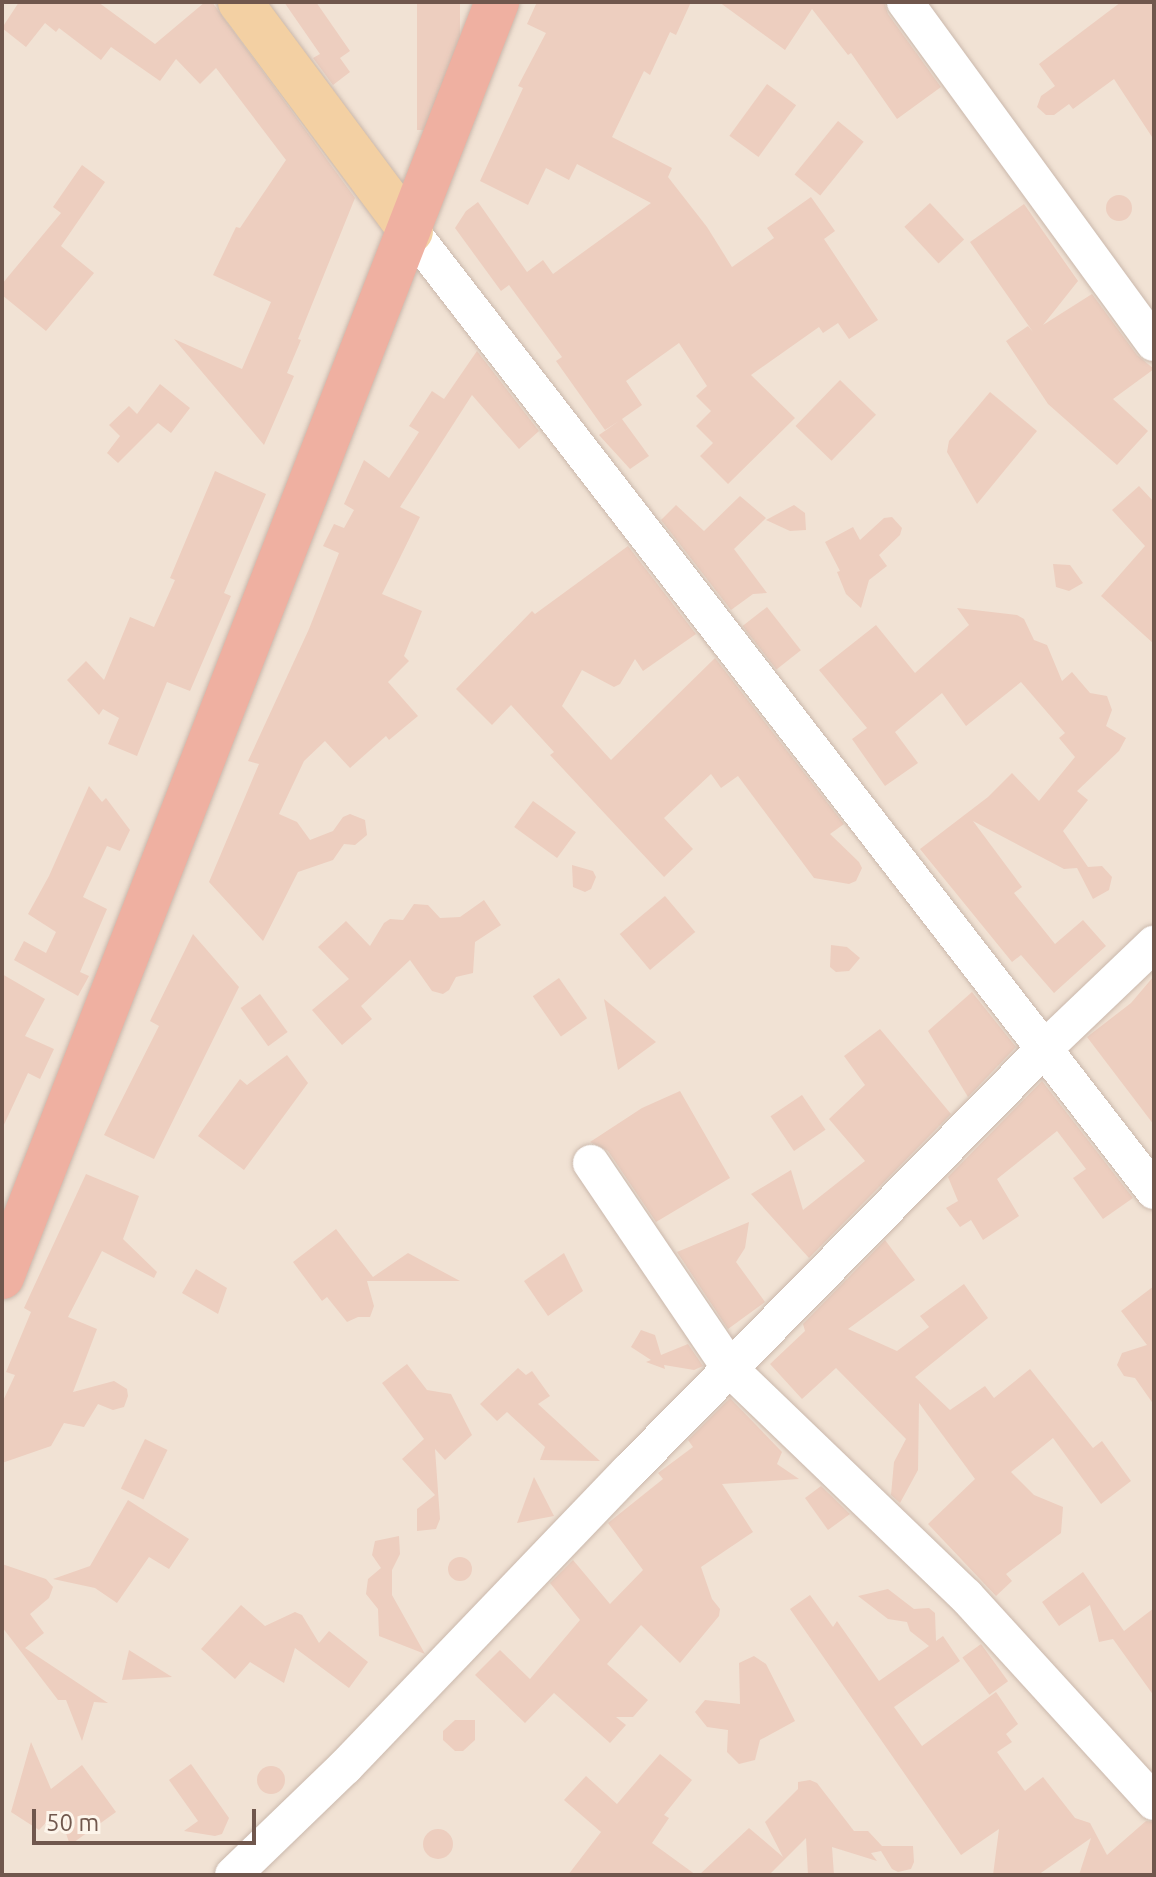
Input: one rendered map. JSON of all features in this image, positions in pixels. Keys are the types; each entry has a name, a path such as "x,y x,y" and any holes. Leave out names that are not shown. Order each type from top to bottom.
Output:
{"highway":[{"path":"2,1277 411,231 497,2"}],"main road":[{"path":"240,2 411,231"}],"street":[{"path":"905,2 1154,343"},
{"path":"411,231 1154,1191"},
{"path":"233,1875 345,1767 628,1472 1045,1048 1154,944"},
{"path":"591,1163 731,1370 966,1596 1154,1802"}],"shaded area":[{"path":"2,2 1154,2 1154,1875 2,1875"}],"building":[{"path":"19,2 98,2 155,44 205,2 212,2 355,198 298,339 301,340 287,373 294,376 264,445 174,339 242,369 271,302 213,275 236,227 240,228 286,160 216,68 200,84 176,59 160,81 111,47 101,60 59,28 56,32 45,23 26,47 2,28"},
{"path":"284,2 316,2 350,51 340,58 350,72 333,85 313,58 320,54"},
{"path":"417,2 460,2 460,130 417,130"},
{"path":"537,2 691,2 676,35 670,32 650,75 644,71 612,137 672,168 668,177 707,227 732,267 774,238 767,228 811,197 835,231 824,239 878,320 849,339 838,323 823,333 819,327 751,375 795,418 728,484 700,456 713,443 696,426 711,411 696,396 707,386 679,343 626,381 642,405 622,419 649,456 630,469 599,435 619,421 605,430 556,361 562,357 509,285 501,291 455,228 466,211 478,202 527,272 543,260 553,274 651,203 577,164 569,180 546,168 528,205 480,181 523,88 518,86 546,33 527,24"},
{"path":"719,2 884,2 888,14 941,87 897,119 851,53 848,55 812,9 785,50"},
{"path":"1121,2 1154,2 1154,140 1114,79 1073,109 1069,104 1054,115 1046,115 1037,107 1041,96 1055,86 1039,64"},
{"path":"767,84 796,105 759,157 729,136"},
{"path":"838,121 864,142 820,195 795,175"},
{"path":"82,165 105,182 61,246 94,273 46,331 2,295 2,284 61,213 53,207"},
{"path":"1119,195 1128,199 1132,208 1128,217 1119,221 1110,217 1106,208 1110,199"},
{"path":"930,203 964,240 939,263 904,227"},
{"path":"1024,204 1078,281 1043,325 1092,294 1137,355 1154,369 1113,399 1148,431 1117,465 1048,404 1006,341 1028,326 1033,332 970,242"},
{"path":"477,351 539,431 519,449 472,395 400,507 420,517 382,594 422,611 404,656 409,661 388,682 418,716 389,740 386,736 350,768 325,741 304,761 279,814 297,822 310,840 333,831 343,817 350,814 365,820 367,835 355,845 344,844 333,860 298,872 263,941 209,882 259,764 248,761 309,629 339,553 323,546 334,524 344,528 354,510 344,504 364,460 389,478 419,432 409,426 432,391 444,399"},
{"path":"840,380 876,415 832,461 796,426"},
{"path":"160,384 190,408 171,433 158,423 118,463 107,453 120,436 109,425 129,406 137,414"},
{"path":"990,392 1037,431 977,504 947,452 949,441"},
{"path":"215,471 266,494 224,593 231,596 190,691 167,682 137,756 108,744 119,718 103,709 99,715 67,680 86,661 104,680 130,617 154,627 175,580 170,578"},
{"path":"1139,486 1154,502 1154,644 1101,596 1145,546 1112,510"},
{"path":"740,496 766,518 734,549 767,593 753,594 731,610 661,520 676,505 704,531"},
{"path":"794,505 805,513 806,530 790,531 766,520"},
{"path":"892,517 902,528 900,535 879,555 887,566 869,580 861,608 846,594 837,572 840,571 825,542 853,527 860,540 884,518"},
{"path":"628,546 696,634 643,671 635,659 620,684 614,687 582,670 562,706 611,760 715,658 844,824 830,834 859,862 862,868 856,881 849,884 814,878 738,776 721,788 711,774 664,818 693,849 664,877 550,755 554,752 511,705 492,725 456,689 532,611 535,614"},
{"path":"1053,564 1070,565 1083,583 1069,591 1056,587"},
{"path":"767,607 801,650 776,669 743,626"},
{"path":"957,608 1017,615 1024,619 1034,640 1047,645 1062,681 1072,672 1090,693 1107,696 1112,710 1106,726 1126,738 1119,751 1077,791 1088,800 1063,831 1088,867 1102,866 1112,877 1109,890 1093,899 1077,868 1064,869 973,821 1022,887 1014,893 1055,944 1083,920 1106,946 1054,993 1021,955 1012,962 920,849 988,797 1012,773 1039,801 1075,757 1059,738 1065,733 1021,682 966,726 942,693 895,732 918,763 885,786 852,739 867,728 819,670 876,625 915,673 969,625"},
{"path":"89,786 102,802 106,798 130,830 120,851 107,846 83,897 107,909 80,972 89,976 78,996 14,960 24,941 46,953 56,932 28,914 49,876"},
{"path":"533,801 576,832 557,858 514,827"},
{"path":"572,865 593,871 596,877 591,889 585,892 573,887"},
{"path":"665,896 695,932 650,970 620,934"},
{"path":"484,900 501,925 475,942 473,973 456,977 443,994 432,991 410,960 361,1006 372,1019 342,1045 312,1010 349,979 318,947 346,921 370,946 384,923 390,919 403,920 414,904 428,905 440,918 460,917"},
{"path":"193,934 239,987 154,1159 104,1135 159,1026 150,1021"},
{"path":"831,945 847,947 860,958 849,971 836,972 830,967"},
{"path":"2,974 45,999 25,1036 54,1049 40,1079 28,1073 2,1129"},
{"path":"1154,976 1154,1125 1087,1037 1131,1003"},
{"path":"559,978 587,1018 561,1036 533,996"},
{"path":"972,992 1016,1047 968,1097 928,1031"},
{"path":"260,994 288,1032 268,1046 241,1008"},
{"path":"604,999 656,1042 618,1070"},
{"path":"880,1029 951,1114 809,1258 751,1194 791,1170 803,1210 865,1161 829,1119 865,1085 844,1056"},
{"path":"287,1055 308,1083 244,1170 198,1136 240,1079 247,1085"},
{"path":"1042,1081 1133,1198 1103,1219 1073,1178 1086,1169 1057,1131 997,1179 1019,1216 983,1240 971,1220 960,1227 946,1208 958,1201 948,1177"},
{"path":"680,1091 730,1178 656,1222 608,1151 590,1142 642,1108"},
{"path":"802,1095 825,1130 794,1151 770,1116"},
{"path":"86,1174 139,1196 123,1239 157,1272 154,1278 102,1251 68,1317 97,1329 73,1392 114,1381 127,1389 128,1396 124,1407 113,1410 98,1404 84,1427 64,1423 51,1446 2,1463 2,1403 15,1375 6,1372 31,1312 24,1308"},
{"path":"749,1222 745,1248 736,1262 765,1302 728,1329 677,1252"},
{"path":"336,1229 373,1277 408,1253 460,1281 367,1281 374,1306 370,1317 358,1317 347,1322 327,1297 322,1301 293,1262"},
{"path":"885,1240 915,1280 848,1329 897,1351 929,1327 920,1316 964,1284 988,1318 915,1377 950,1410 985,1386 994,1398 1030,1369 1093,1448 1102,1441 1131,1481 1101,1504 1053,1438 1011,1472 1034,1495 1063,1507 1061,1533 1006,1574 1012,1581 996,1596 928,1524 975,1479 919,1403 918,1470 900,1503 891,1495 894,1462 906,1439 836,1368 802,1399 770,1364 805,1331 803,1324"},
{"path":"564,1253 583,1291 548,1316 524,1281"},
{"path":"196,1269 227,1288 218,1314 182,1293"},
{"path":"1154,1286 1154,1405 1135,1378 1124,1376 1117,1365 1122,1353 1147,1345 1121,1311"},
{"path":"641,1330 655,1335 661,1355 688,1344 703,1366 694,1370 664,1365 665,1369 646,1362 651,1360 631,1347"},
{"path":"407,1364 427,1390 451,1394 472,1435 445,1460 435,1449 440,1519 436,1529 417,1531 417,1509 435,1495 402,1459 424,1439 382,1383"},
{"path":"518,1368 526,1375 532,1371 550,1396 538,1404 600,1461 540,1460 545,1447 507,1412 497,1421 480,1404"},
{"path":"730,1398 782,1452 777,1464 799,1479 722,1484 753,1532 701,1567 712,1599 720,1609 719,1616 680,1663 641,1625 607,1664 648,1700 633,1717 616,1717 626,1725 610,1743 554,1693 525,1723 475,1675 500,1650 530,1679 580,1620 550,1583 573,1560 610,1604 643,1570 608,1523 663,1479 658,1473 693,1447 688,1440"},
{"path":"145,1439 167,1450 143,1499 121,1488"},
{"path":"534,1477 554,1516 517,1523"},
{"path":"821,1486 850,1514 828,1530 805,1498"},
{"path":"128,1500 189,1539 169,1569 149,1557 117,1603 95,1588 53,1579 90,1566"},
{"path":"399,1536 400,1554 392,1570 392,1595 425,1654 379,1636 378,1609 366,1594 368,1579 381,1568 372,1555 375,1541"},
{"path":"460,1557 471,1564 472,1569 465,1580 460,1581 449,1574 448,1569 455,1558"},
{"path":"2,1564 46,1579 53,1587 49,1598 30,1614 44,1633 25,1648 108,1703 94,1702 82,1741 66,1700 58,1700 2,1627"},
{"path":"1083,1572 1124,1631 1154,1608 1154,1696 1113,1639 1099,1642 1090,1605 1059,1626 1042,1602"},
{"path":"888,1589 914,1609 929,1608 935,1613 936,1641 943,1636 960,1661 894,1707 922,1746 996,1692 1018,1724 1006,1734 1012,1742 997,1752 1025,1791 1043,1777 1075,1818 1090,1823 1107,1855 1146,1821 1154,1822 1154,1875 1079,1875 1091,1838 1038,1875 993,1875 999,1829 961,1855 790,1609 810,1595 833,1627 837,1621 879,1681 929,1646 910,1631 907,1622 888,1619 858,1596"},
{"path":"241,1605 265,1626 295,1612 302,1615 319,1643 329,1631 368,1662 349,1688 295,1648 284,1683 250,1662 235,1679 201,1649"},
{"path":"981,1644 1008,1681 989,1695 962,1658"},
{"path":"129,1650 172,1677 122,1680"},
{"path":"754,1656 766,1664 795,1721 760,1740 755,1760 739,1764 727,1752 728,1730 707,1727 695,1712 705,1700 740,1704 739,1663"},
{"path":"455,1720 475,1720 475,1740 463,1751 455,1751 443,1740 443,1731"},
{"path":"31,1742 51,1789 82,1765 116,1812 70,1845 58,1810 39,1830 11,1812"},
{"path":"660,1754 692,1780 664,1815 669,1818 652,1843 696,1875 568,1875 601,1832 564,1800 586,1776 617,1804"},
{"path":"191,1764 229,1818 222,1834 215,1836 184,1831 198,1821 169,1780"},
{"path":"271,1766 281,1770 285,1780 281,1790 271,1794 261,1790 257,1780 261,1770"},
{"path":"810,1780 817,1783 854,1831 868,1831 882,1846 913,1846 911,1869 898,1872 892,1869 881,1851 871,1853 877,1861 832,1847 834,1875 808,1875 806,1838 769,1875 699,1875 749,1828 783,1857 765,1822 798,1789 798,1782"},
{"path":"438,1829 444,1830 452,1838 452,1850 444,1858 438,1859 432,1858 424,1850 423,1844 424,1838 432,1830"}]}
